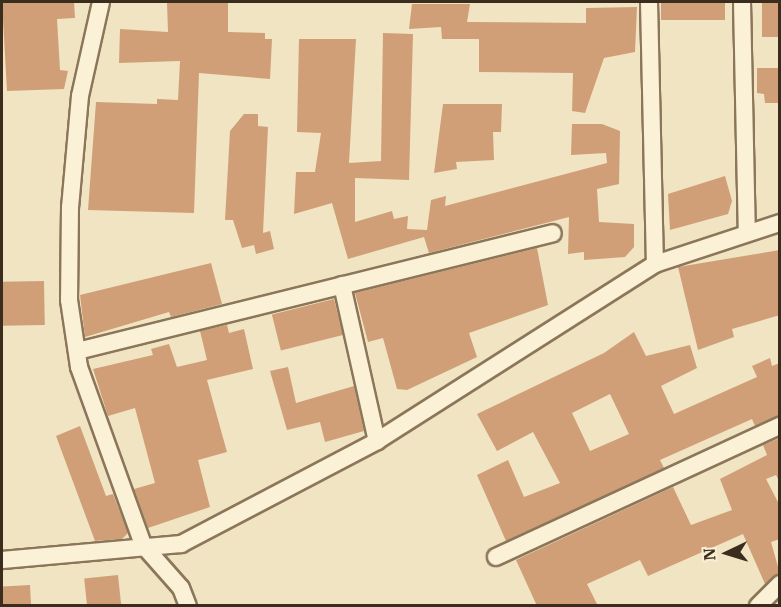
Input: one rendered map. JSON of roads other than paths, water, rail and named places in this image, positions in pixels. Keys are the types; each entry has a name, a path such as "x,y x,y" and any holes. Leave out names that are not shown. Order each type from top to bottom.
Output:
{"street":[{"path":"100,2 80,96 70,207 69,300 77,351 143,546 181,588 188,606"},
{"path":"649,2 656,264"},
{"path":"742,2 747,232"},
{"path":"2,560 181,544 377,441 656,264 747,232 780,223"},
{"path":"77,351 554,233"},
{"path":"342,285 377,441"},
{"path":"496,557 780,426"},
{"path":"758,606 780,584"}]}
